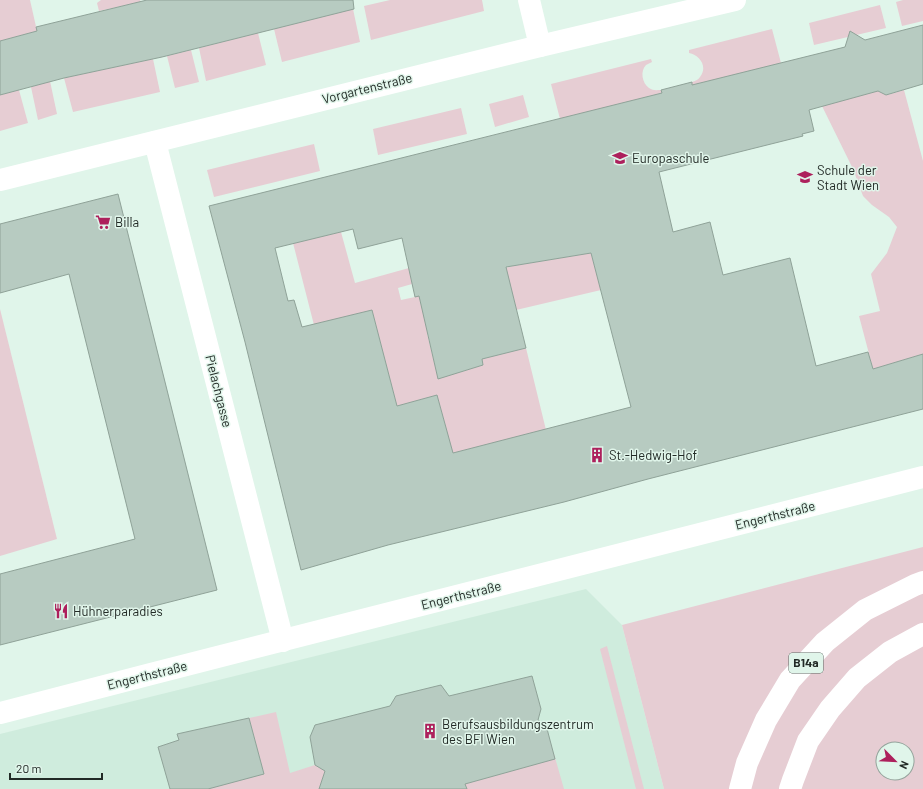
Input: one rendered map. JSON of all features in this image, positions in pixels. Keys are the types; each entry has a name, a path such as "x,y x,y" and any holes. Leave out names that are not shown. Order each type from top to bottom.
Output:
{"main road":[{"path":"529,0 540,46"},
{"name":"Vorgartenstraße","path":"0,180 540,46 735,0"},
{"name":"Pielachgasse","path":"155,142 283,641"},
{"name":"Engerthstraße","path":"0,713 923,478"},
{"name":"B14a","path":"740,789 747,763 766,720 790,680 825,642 865,610 915,584 923,582"},
{"path":"790,789 808,740 830,708 857,678 890,652 923,634"}],"shaded area":[{"path":"0,0 30,0 37,31 0,41"},
{"path":"101,0 140,0 141,2 99,11 97,3"},
{"path":"390,0 482,0 484,11 371,40 364,6"},
{"path":"903,0 923,0 923,21 902,26 896,2"},
{"path":"880,5 886,28 814,45 809,23"},
{"path":"353,9 360,42 282,62 274,29"},
{"path":"772,29 781,63 692,85 692,82 698,79 702,73 703,66 702,62 696,56 689,53 689,50"},
{"path":"258,33 266,65 206,81 199,48"},
{"path":"191,50 199,82 175,88 167,56"},
{"path":"153,59 160,92 73,112 64,78"},
{"path":"651,59 652,62 646,65 643,70 643,80 649,88 661,90 662,93 560,119 551,84"},
{"path":"50,81 57,114 38,120 31,87"},
{"path":"19,90 28,123 0,131 0,95"},
{"path":"904,90 923,161 923,354 873,369 859,316 880,311 871,274 887,253 897,227 889,217 872,205 863,196 853,169 822,106 878,91 887,95"},
{"path":"523,95 529,117 495,127 489,104"},
{"path":"461,108 467,134 378,155 373,129"},
{"path":"314,144 320,171 214,197 207,170"},
{"path":"341,232 355,283 409,268 412,284 398,288 401,300 415,297 414,290 513,266 591,253 601,290 427,333 436,370 454,365 458,373 483,365 482,359 526,348 546,430 453,453 426,429 445,424 437,395 397,406 372,310 314,325 293,243"},
{"path":"0,309 57,539 0,556"},
{"path":"923,547 923,789 664,789 622,625"},
{"path":"586,589 622,625 664,789 0,789 0,734"},
{"path":"607,646 644,789 636,789 600,649"},
{"path":"276,712 290,773 315,765 325,771 321,789 208,789 264,774 249,718"},
{"path":"554,754 564,789 467,789 465,784 551,760"}],"building":[{"path":"147,0 353,0 354,9 162,57 64,78 0,95 0,41 37,31 36,27"},
{"path":"923,25 923,84 886,95 878,91 809,110 814,131 802,134 803,136 659,172 673,232 710,222 723,275 790,258 816,366 868,352 873,369 923,354 923,409 564,502 388,545 301,570 245,342 209,206 662,93 661,90 692,82 692,85 845,47 850,31 865,40","holes":["353,229 358,249 402,238 415,297 419,296 438,379 483,365 482,359 526,348 506,267 591,253 631,407 453,453 437,395 397,406 372,310 302,327 294,300 288,301 275,248"]},
{"path":"118,194 217,590 0,645 0,574 135,539 69,274 0,293 0,224"},
{"name":"Berufsausbildungszentrum des BFI Wien","path":"532,676 541,709 538,720 546,725 555,759 465,784 467,789 319,789 325,771 315,765 310,737 315,725 390,706 396,696 441,685 449,696"},
{"path":"249,718 264,774 208,789 170,789 158,747 179,740 177,734"}],"place":[{"name":"Europaschule","path":"620,158"},
{"name":"Schule der Stadt Wien","path":"805,177"},
{"name":"Billa","path":"103,222"},
{"name":"St.-Hedwig-Hof","path":"597,455"},
{"name":"Hühnerparadies","path":"61,611"},
{"name":"Berufsausbildungszentrum des BFI Wien","path":"430,731"}]}
